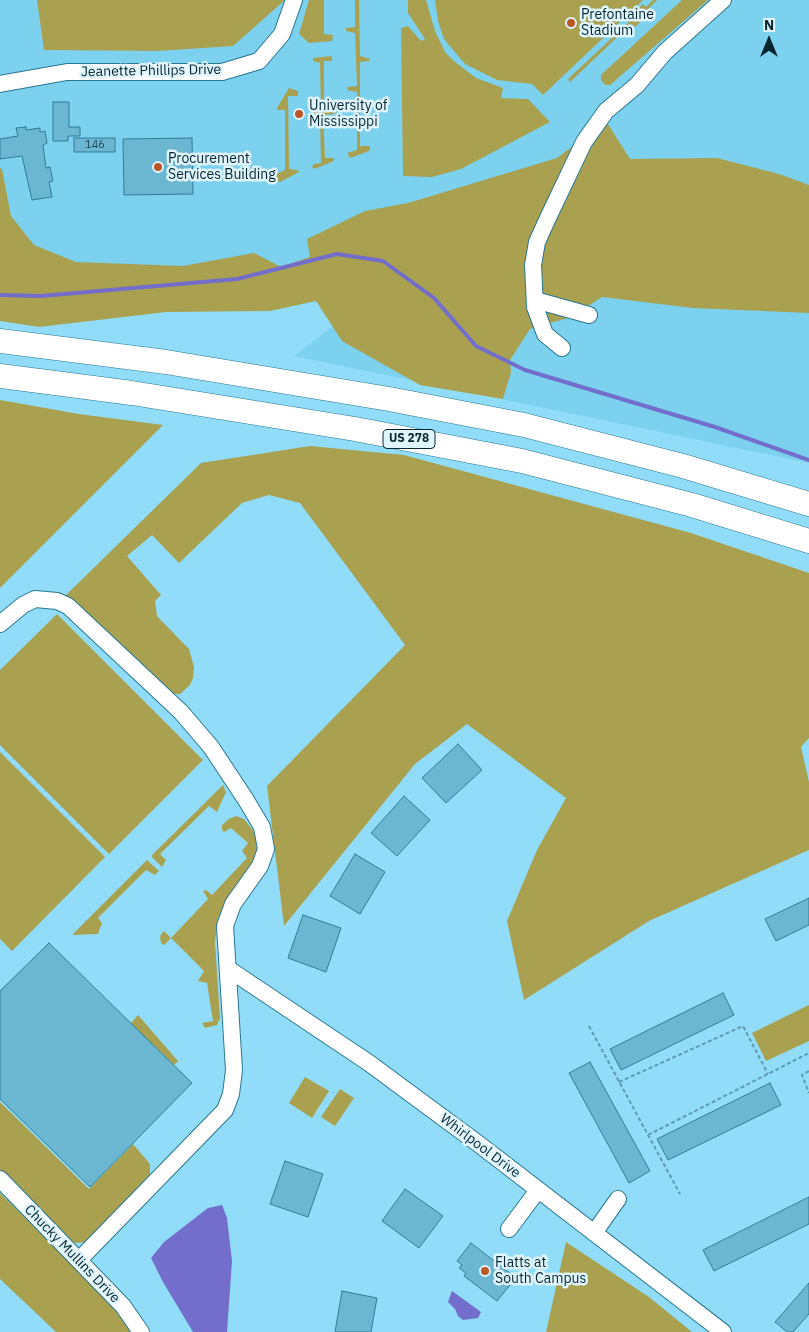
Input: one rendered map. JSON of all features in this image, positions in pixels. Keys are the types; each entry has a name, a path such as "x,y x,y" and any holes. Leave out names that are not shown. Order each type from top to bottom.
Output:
{"highway":[{"path":"0,341 176,364 389,398 524,424 683,466 809,504"},
{"name":"US 278","path":"0,376 132,393 346,428 522,461 692,505 809,541"}],"street":[{"name":"Jeanette Phillips Drive","path":"0,84 67,72 222,72 259,61 282,34 294,0"},
{"path":"562,348 545,334 535,300 533,265 537,242 555,203 584,142 606,111 637,85 665,52 723,0"},
{"path":"535,300 589,315"},
{"path":"0,624 23,605 36,599 56,601 68,606 181,712 230,774 262,827 266,849 260,866 233,904 225,926 225,944 230,970 234,1070 232,1094 225,1110 79,1260"},
{"name":"Whirlpool Drive","path":"230,970 369,1063 722,1332"},
{"name":"Chucky Mullins Drive","path":"0,1179 122,1306 141,1332"},
{"path":"509,1229 538,1190"},
{"path":"594,1233 618,1199"}],"path":[{"path":"589,1026 680,1194"},
{"path":"619,1082 743,1026 768,1074"},
{"path":"648,1135 809,1054"},
{"path":"809,1071 802,1075 809,1092"}],"shaded area":[{"path":"0,0 809,0 809,463 294,356 393,280 0,288"},
{"path":"37,0 285,0 233,46 157,51 44,50"},
{"path":"309,0 324,0 324,34 333,35 332,41 309,43 299,34"},
{"path":"355,0 359,0 360,56 370,59 369,61 360,62 360,146 369,146 370,148 369,151 350,158 347,153 357,150 357,92 347,90 348,87 357,86 355,33 346,31 346,28 355,27"},
{"path":"408,0 426,0 435,31 445,52 455,62 476,78 503,88 501,98 528,99 550,122 461,169 432,177 403,176 401,28 408,26 421,41 425,39 408,13"},
{"path":"435,0 643,0 543,95 532,84 497,80 465,64 444,39 438,21"},
{"path":"653,0 657,0 648,9 650,12 635,27 631,24 570,82 568,79 629,22 627,19 643,4 646,7"},
{"path":"682,0 708,0 610,85 605,85 601,80 601,75"},
{"path":"332,56 332,61 324,61 324,110 334,109 335,112 334,114 323,115 325,158 334,158 334,161 314,169 312,167 314,164 321,163 320,114 311,113 321,110 320,63 313,61 313,58"},
{"path":"289,88 298,91 298,96 288,96 289,169 299,172 280,182 275,180 276,174 285,170 285,110 277,110 277,108"},
{"path":"606,121 630,159 717,158 779,174 809,185 809,313 693,308 602,297 571,317 530,329 510,360 511,372 503,399 420,385 342,341 316,301 270,311 166,312 39,327 0,321 0,168 2,169 11,216 34,245 76,262 183,266 254,253 281,267 310,257 307,239 365,211 408,203 557,158"},
{"path":"0,400 79,414 163,425 0,588"},
{"path":"310,446 404,455 691,533 809,573 809,738 801,747 809,782 809,850 649,921 524,1000 507,921 537,850 566,798 467,724 415,764 284,926 267,786 405,645 300,503 269,495 242,503 179,563 152,535 127,556 161,595 155,601 157,616 189,649 194,667 193,678 190,685 180,694 168,694 75,601 65,596 201,463"},
{"path":"57,614 203,760 109,854 0,745 0,670"},
{"path":"0,752 105,857 12,951 0,939"},
{"path":"223,785 226,792 217,812 209,806 160,854 166,860 162,867 152,855"},
{"path":"236,816 244,819 255,833 258,857 229,896 218,918 215,942 220,1018 217,1025 205,1028 202,1023 213,1021 207,983 198,981 204,971 171,938 208,899 203,891 206,890 212,895 247,858 242,851 248,843 231,828 224,832 222,830 222,825 229,819"},
{"path":"147,860 159,871 155,875 146,870 98,918 102,923 98,934 74,935 73,934"},
{"path":"164,931 171,938 164,945 161,943 160,936"},
{"path":"809,1005 809,1041 766,1061 752,1033"},
{"path":"138,1015 178,1061 174,1065 131,1023"},
{"path":"305,1077 329,1091 312,1118 289,1103"},
{"path":"340,1089 354,1098 335,1126 321,1117"},
{"path":"0,1102 89,1189 133,1144 150,1164 150,1175 86,1242 76,1243 69,1241 0,1171"},
{"path":"0,1193 100,1291 120,1314 132,1332 56,1332 0,1279"},
{"path":"222,1205 227,1218 232,1261 227,1332 193,1332 151,1258 164,1242 208,1208"},
{"path":"566,1242 649,1297 692,1332 546,1332"},
{"path":"452,1291 481,1312 478,1318 463,1320 458,1316 455,1309 448,1302"}],"building":[{"path":"53,102 69,102 69,127 80,127 80,136 68,136 68,141 53,141"},
{"path":"26,127 26,130 40,128 40,132 45,131 47,143 43,145 46,168 50,167 53,181 49,182 52,197 32,200 22,156 0,159 0,139 18,136 16,128"},
{"path":"74,138 115,138 115,152 74,152"},
{"name":"Procurement Services Building","path":"192,138 193,194 124,195 123,139"},
{"path":"458,744 482,770 446,803 422,778"},
{"path":"404,796 430,820 397,856 371,833"},
{"path":"355,854 385,872 360,914 330,896"},
{"path":"809,898 809,925 776,941 765,919"},
{"path":"303,915 341,928 326,972 288,958"},
{"path":"49,943 192,1083 90,1187 0,1099 0,991"},
{"path":"723,993 734,1015 621,1070 610,1049"},
{"path":"590,1062 650,1171 629,1183 569,1073"},
{"path":"770,1083 781,1105 668,1160 657,1139"},
{"path":"285,1161 323,1174 308,1217 270,1204"},
{"path":"405,1189 443,1216 419,1248 382,1221"},
{"path":"809,1197 809,1224 714,1271 703,1250"},
{"name":"Flatts at South Campus","path":"471,1243 511,1274 506,1282 510,1285 497,1301 464,1276 466,1273 459,1268 462,1265 457,1261"},
{"path":"809,1283 809,1314 793,1332 787,1332 775,1322"},
{"path":"342,1291 377,1298 371,1332 335,1332"}],"waterway":[{"path":"0,295 41,296 237,279 337,254 383,261 434,298 476,346 525,370 715,427 809,460"}],"place":[{"name":"Prefontaine Stadium","path":"571,23"},
{"name":"University of Mississippi","path":"299,114"},
{"name":"Procurement Services Building","path":"158,167"},
{"name":"Flatts at South Campus","path":"485,1271"}]}
